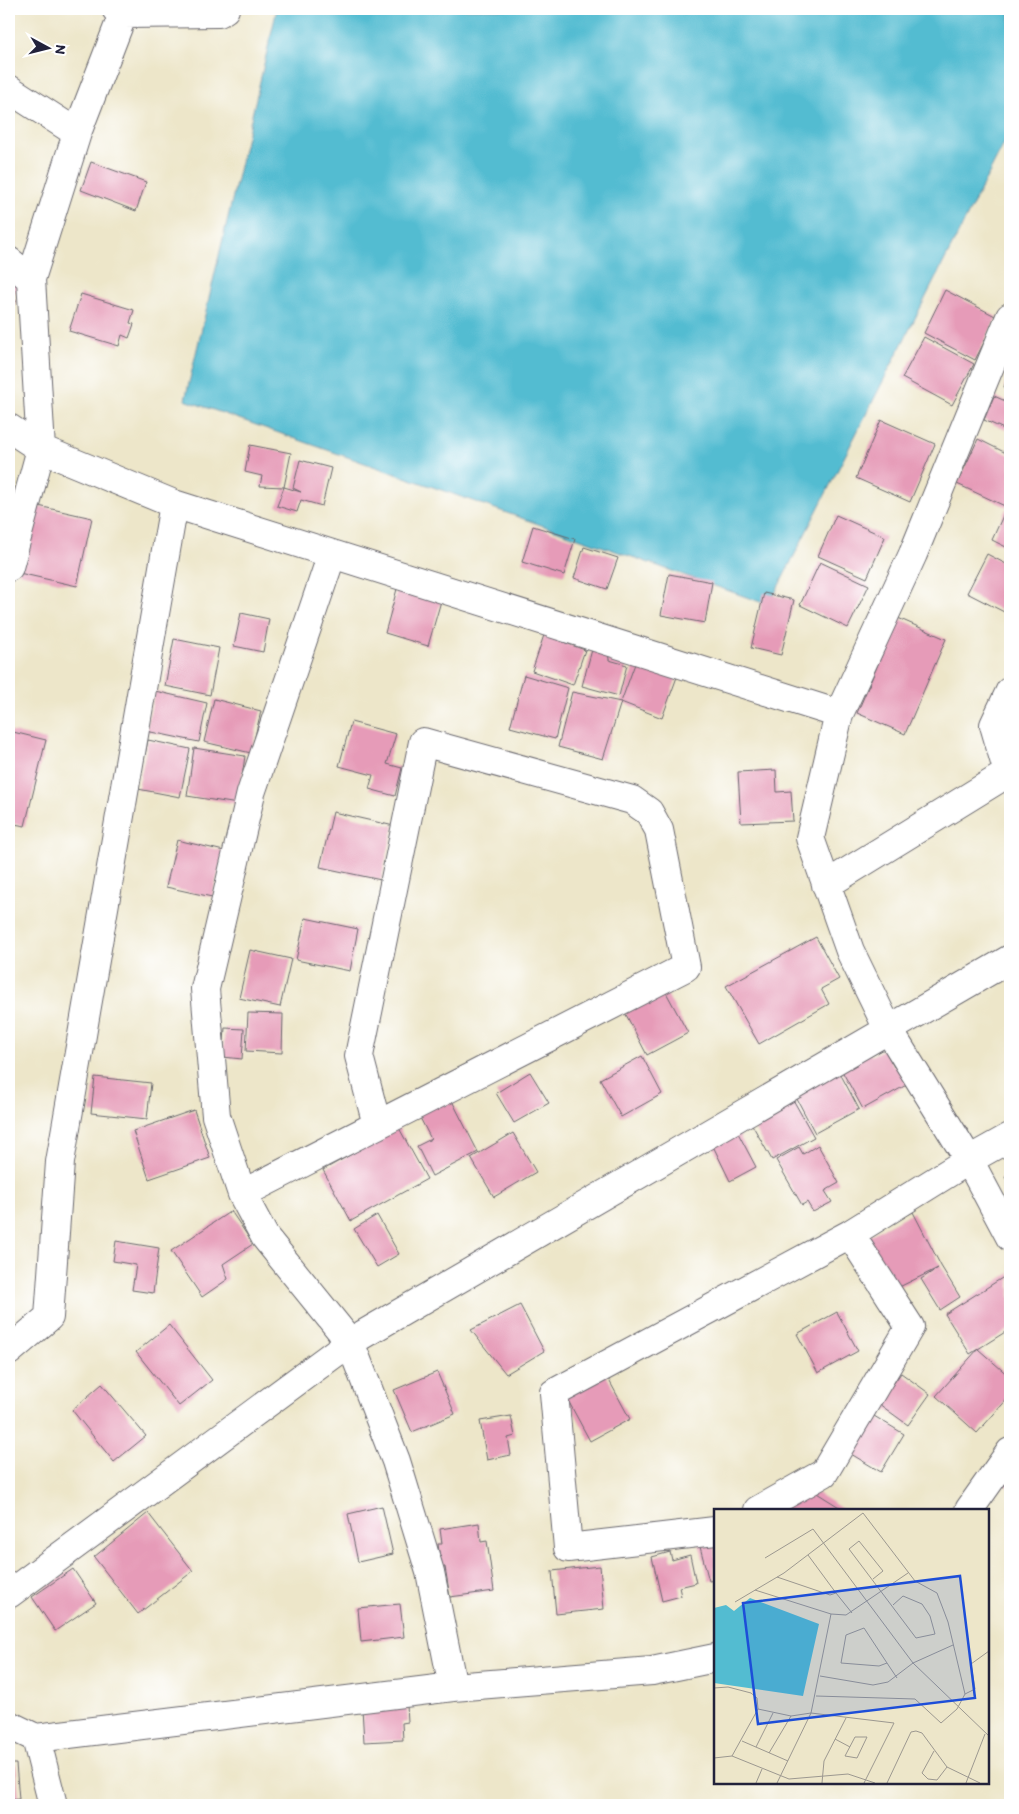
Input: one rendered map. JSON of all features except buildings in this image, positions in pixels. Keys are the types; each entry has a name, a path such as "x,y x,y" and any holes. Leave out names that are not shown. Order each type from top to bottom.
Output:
{"street":[{"path":"9,567 41,449 31,279 77,133 120,11 219,13 225,9"},
{"path":"9,89 77,133"},
{"path":"9,262 31,279"},
{"path":"1010,318 913,554 839,714 810,838 850,951 888,1029 969,1160 1010,1237"},
{"path":"9,428 41,449 174,504 839,714"},
{"path":"9,1351 49,1317 60,1162 174,504"},
{"path":"332,554 251,793 205,990 216,1116 242,1194 265,1237 350,1342 396,1461 430,1572 453,1687"},
{"path":"826,885 1009,773 994,725 1010,691"},
{"path":"242,1194 377,1125 686,967 659,830 649,812 632,800 423,742 359,1056 377,1125"},
{"path":"9,1594 350,1342 1010,959"},
{"path":"714,1531 568,1548 554,1393 850,1234 969,1160 1010,1138"},
{"path":"760,1509 824,1473 910,1327 850,1234"},
{"path":"970,1509 1010,1452"},
{"path":"9,1725 36,1738 453,1687 652,1671 714,1658"},
{"path":"36,1738 53,1805"}],"water":[{"path":"277,9 1010,9 1010,132 769,605 185,400"}]}
